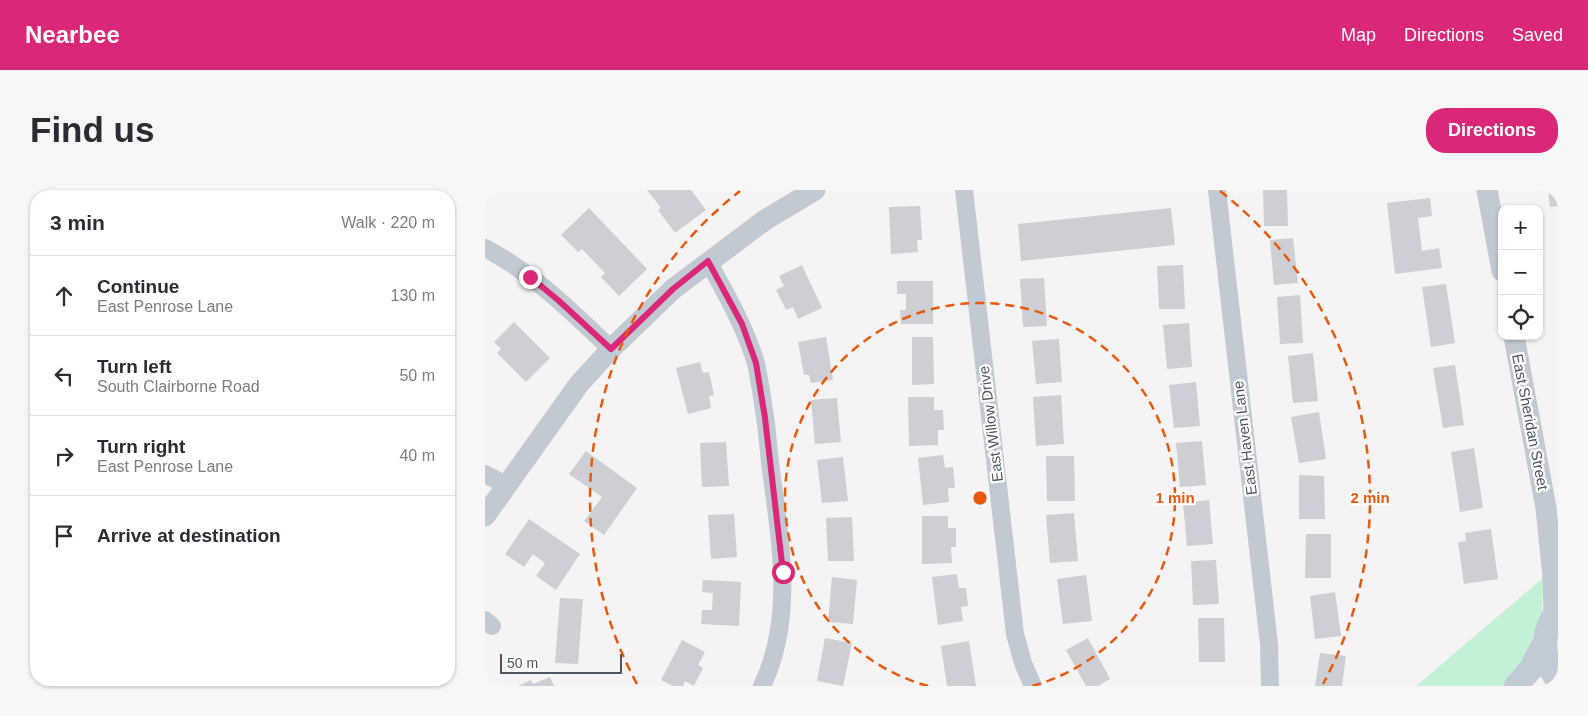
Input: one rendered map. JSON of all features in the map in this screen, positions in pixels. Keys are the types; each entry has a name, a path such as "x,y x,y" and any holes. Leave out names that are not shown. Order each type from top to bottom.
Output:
{"main road":[{"path":"1556,614 1547,629 1545,642 1547,661 1552,674 1558,682"},
{"path":"1517,686 1530,670 1545,642"}],"street":[{"path":"485,516 579,384 611,349 673,289 708,261 765,220 815,190"},
{"name":"East Willow Drive","path":"964,190 1015,634 1023,663 1033,686"},
{"name":"East Haven Lane","path":"1217,190 1269,644 1270,686"},
{"path":"1487,190 1498,250"},
{"path":"485,248 530,277 611,349"},
{"path":"708,261 742,324 756,363 765,418 783,572 782,608 775,654 762,686"},
{"name":"East Sheridan Street","path":"1515,340 1546,508 1556,614"},
{"path":"485,474 506,485"},
{"name":"East Sheridan Street","path":"1546,508 1558,526"}],"green space":[{"path":"1543,578 1542,618 1537,637 1506,686 1416,686"}],"building":[{"path":"647,190 691,190 706,210 675,233 658,210 661,208"},
{"path":"1263,190 1287,190 1288,226 1264,226"},
{"path":"1548,190 1558,190 1558,206 1550,207"},
{"path":"1430,198 1432,216 1418,218 1422,251 1439,248 1442,268 1395,274 1387,203"},
{"path":"920,206 922,240 917,240 918,252 891,254 889,207"},
{"path":"589,208 647,269 619,296 601,277 605,273 582,249 578,252 561,235"},
{"path":"1171,208 1175,245 1021,261 1018,224"},
{"path":"1293,238 1298,283 1274,285 1270,240"},
{"path":"802,265 822,308 798,319 793,307 786,310 776,290 784,286 779,276"},
{"path":"1183,265 1185,309 1159,309 1157,266"},
{"path":"1044,278 1047,326 1023,327 1020,279"},
{"path":"897,281 933,281 933,324 901,324 900,310 906,310 906,294 897,294"},
{"path":"1446,284 1455,343 1431,347 1422,287"},
{"path":"1300,295 1303,343 1280,344 1277,297"},
{"path":"514,322 550,358 526,382 497,353 501,349 494,342"},
{"path":"1189,323 1192,367 1167,369 1163,325"},
{"path":"826,337 833,380 811,383 809,375 804,375 798,342"},
{"path":"912,337 933,337 934,384 912,385"},
{"path":"1059,339 1062,382 1036,384 1032,341"},
{"path":"1313,353 1318,401 1293,403 1288,356"},
{"path":"700,362 703,373 709,372 714,395 709,396 711,408 688,414 676,368"},
{"path":"1455,365 1464,425 1443,428 1433,368"},
{"path":"1196,382 1200,426 1174,428 1169,385"},
{"path":"1061,395 1064,444 1036,446 1033,397"},
{"path":"908,397 934,397 934,410 943,410 944,430 938,430 938,445 909,446"},
{"path":"837,398 841,442 815,444 811,400"},
{"path":"1319,412 1326,459 1299,463 1291,417"},
{"path":"1202,441 1206,485 1180,487 1176,443"},
{"path":"726,442 729,486 702,487 700,443"},
{"path":"1474,448 1483,508 1460,512 1451,452"},
{"path":"586,451 637,488 604,535 584,521 602,497 569,474"},
{"path":"943,455 945,468 953,467 955,488 948,488 949,502 923,505 918,458"},
{"path":"1046,456 1074,456 1075,501 1047,501"},
{"path":"843,457 848,501 822,503 817,460"},
{"path":"1299,475 1324,476 1325,519 1299,519"},
{"path":"1209,500 1213,544 1187,546 1183,503"},
{"path":"1074,513 1078,561 1050,563 1046,515"},
{"path":"734,514 737,557 711,559 708,515"},
{"path":"922,516 948,516 948,528 956,528 956,547 951,547 952,563 922,564"},
{"path":"852,517 854,561 828,561 826,518"},
{"path":"529,519 580,554 556,590 536,576 545,563 533,554 524,567 505,554"},
{"path":"1491,529 1498,579 1464,584 1458,542 1466,541 1465,533"},
{"path":"1306,534 1331,534 1331,578 1305,578"},
{"path":"1216,560 1219,604 1193,605 1191,561"},
{"path":"957,574 959,588 966,588 968,606 961,607 963,621 938,625 932,577"},
{"path":"1086,575 1092,621 1063,624 1057,579"},
{"path":"832,577 857,580 853,624 828,622"},
{"path":"703,580 741,582 739,626 701,624 702,610 712,610 713,593 702,592"},
{"path":"1335,592 1341,636 1315,639 1310,596"},
{"path":"560,598 583,599 578,664 555,663"},
{"path":"1198,618 1224,618 1225,662 1199,662"},
{"path":"825,638 852,643 843,686 817,681"},
{"path":"1088,638 1110,679 1098,686 1086,686 1066,650"},
{"path":"682,640 705,652 698,665 703,668 694,686 685,681 683,686 673,686 661,680"},
{"path":"969,641 976,686 947,686 941,646"},
{"path":"1320,653 1346,656 1342,686 1315,686"},
{"path":"550,677 554,686 518,686 531,680 533,684"}],"route":[{"path":"530,277 611,349 673,289 708,261 742,324 756,363 765,418 783,572"}]}
